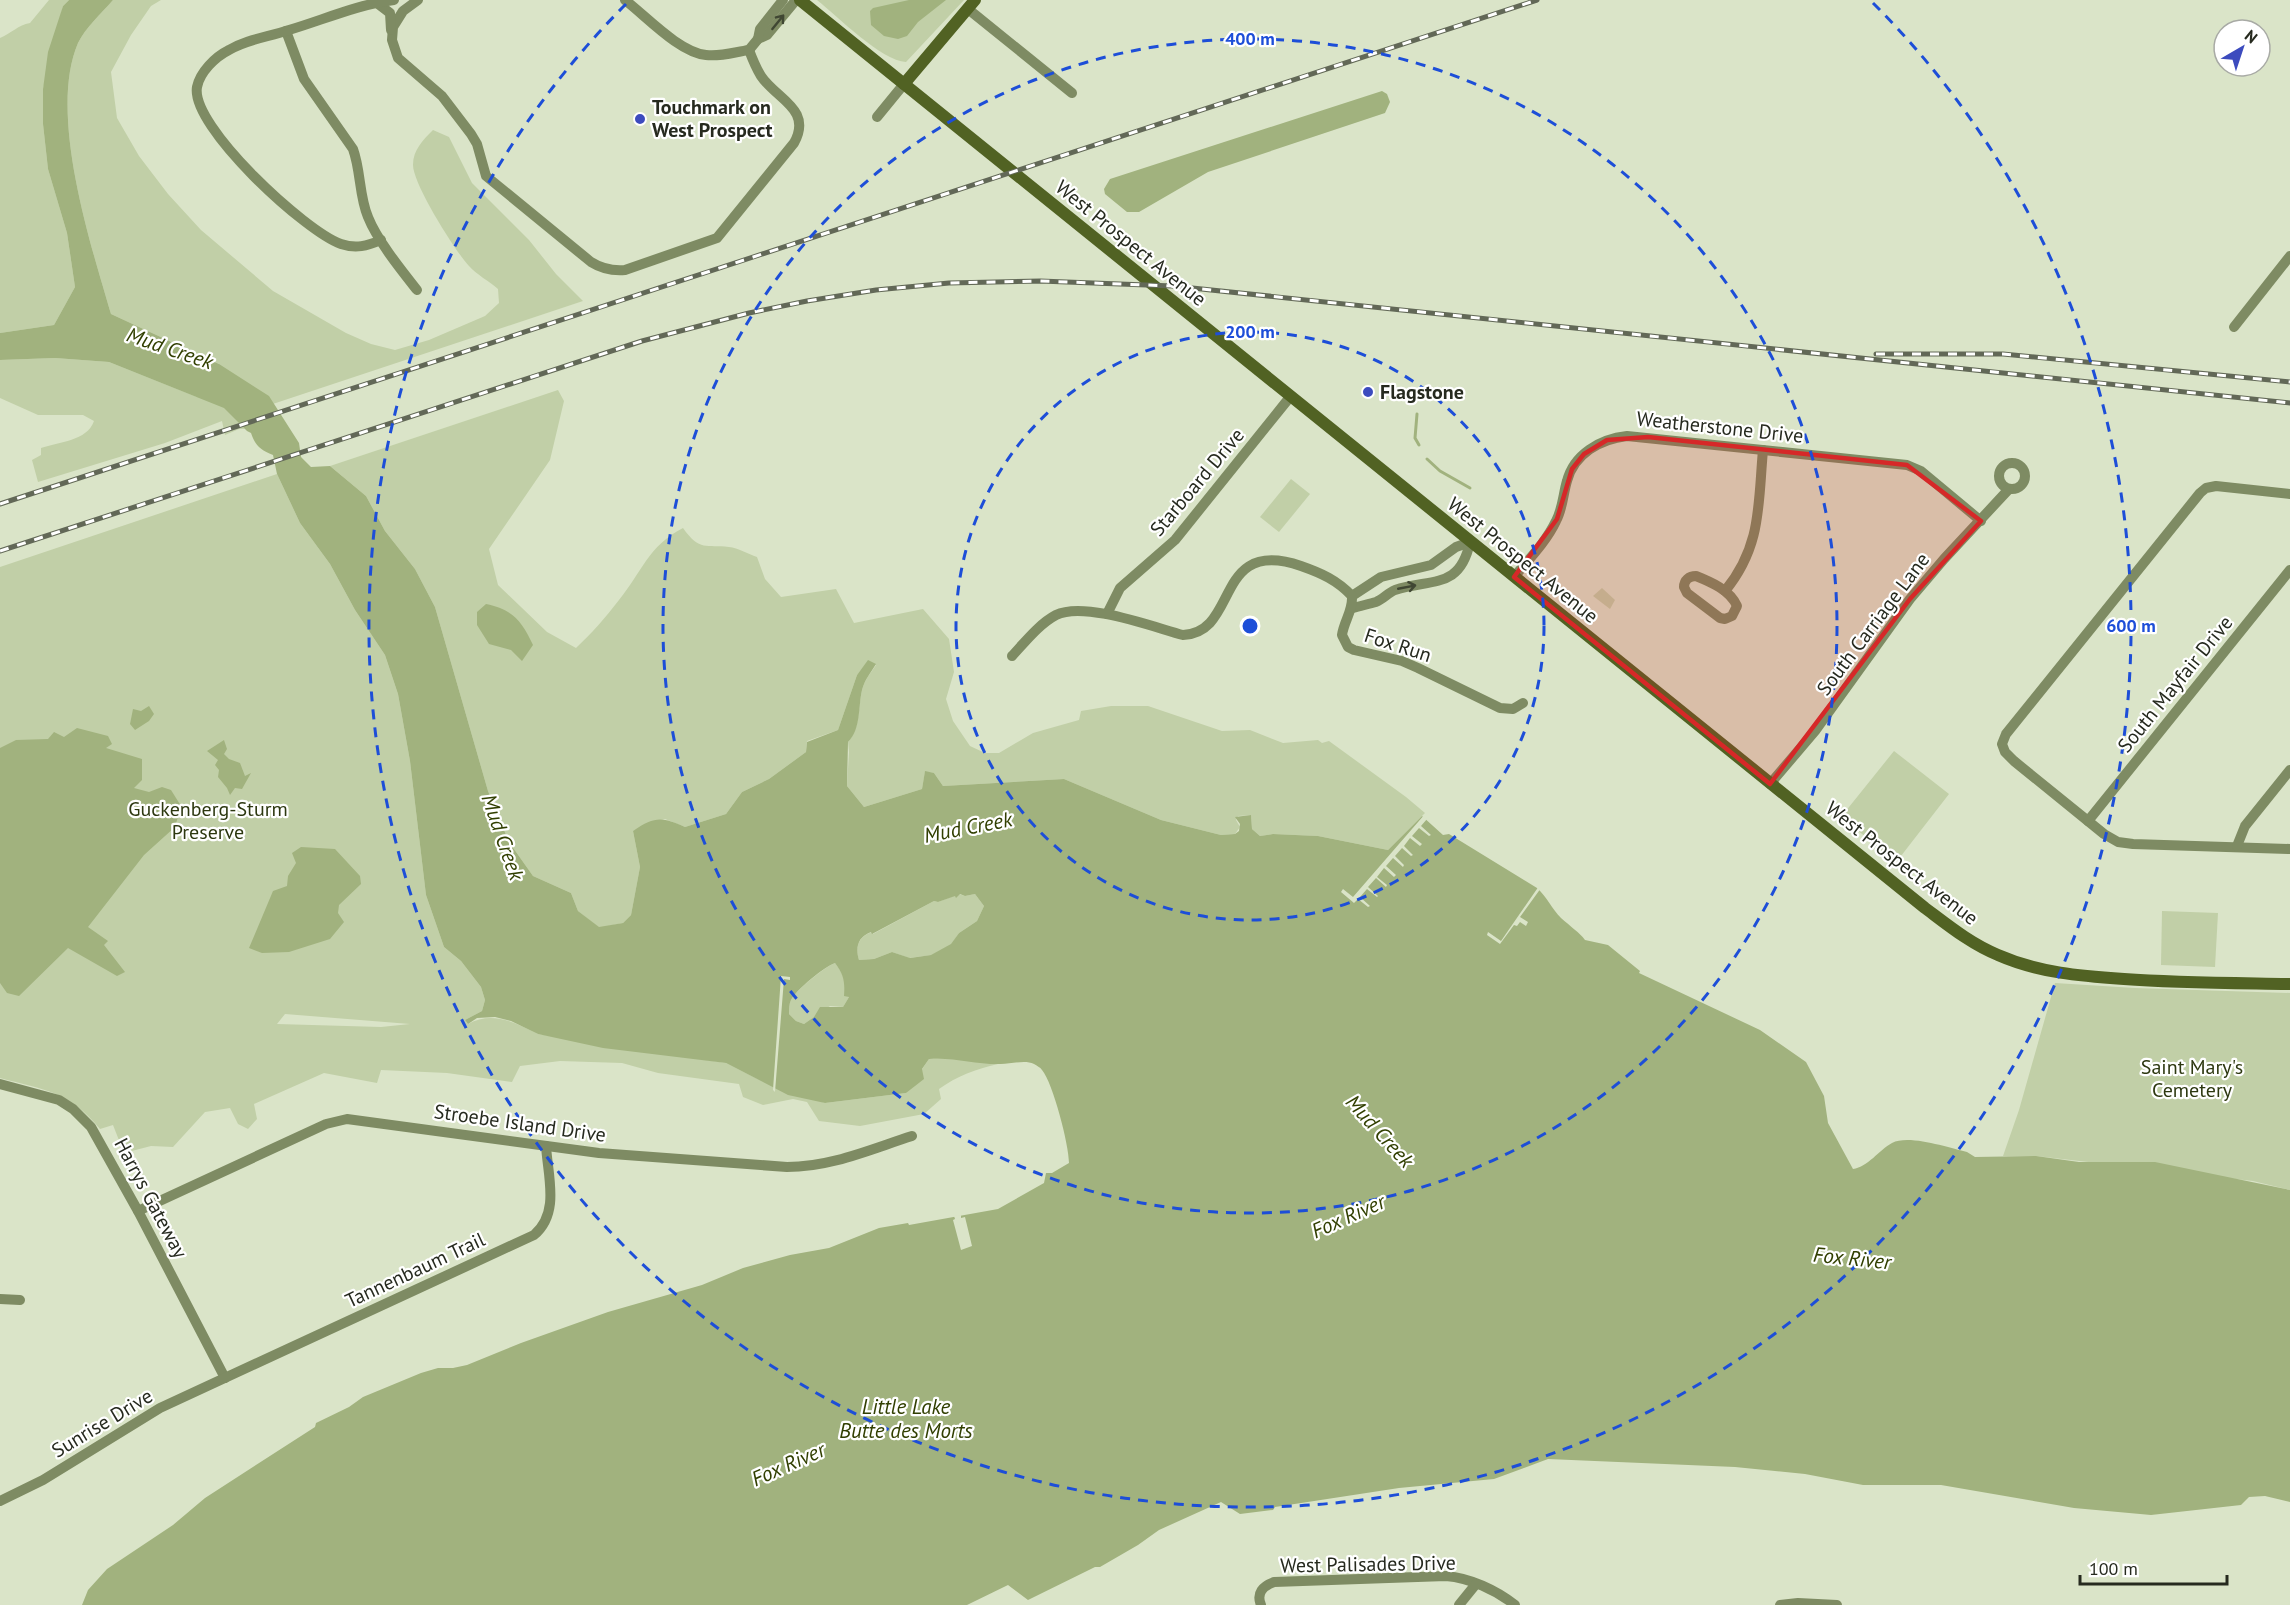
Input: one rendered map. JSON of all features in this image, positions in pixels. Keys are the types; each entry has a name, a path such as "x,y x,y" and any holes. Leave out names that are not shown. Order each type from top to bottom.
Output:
{"main road":[{"name":"West Prospect Avenue","path":"798,0 1959,934 1982,948 2014,962 2076,975 2152,981 2290,984"},
{"path":"904,84 971,4"}],"street":[{"path":"381,240 363,246 341,244 305,223 262,185 234,155 199,105 197,87 201,77 215,59 244,42 394,0"},
{"path":"392,36 397,18 408,6 418,0"},
{"path":"626,0 681,46 707,55 748,50 758,39 767,35 798,0"},
{"path":"758,39 760,29 783,0"},
{"path":"377,3 390,13 394,50 398,58 404,66 442,96 471,134 477,144 486,176 591,262 615,271 625,270 717,238 794,143 799,130 796,112 761,76 748,50"},
{"path":"971,4 1072,93"},
{"path":"286,32 304,79 353,149 364,205 372,227 417,290"},
{"path":"877,117 904,84"},
{"path":"2234,327 2290,255"},
{"name":"Starboard Drive","path":"1107,614 1120,588 1175,540 1290,397"},
{"name":"Weatherstone Drive","path":"1514,577 1548,535 1557,519 1572,469 1584,454 1599,444 1627,436 1907,465 1921,471 1982,521"},
{"path":"1725,591 1742,566 1753,542 1757,526 1764,450"},
{"path":"2290,494 2217,486 2206,488 2006,734 2002,744 2005,752 2014,761 2088,821 2118,842 2290,849"},
{"name":"South Carriage Lane","path":"1770,784 1815,731 1910,599 2009,489"},
{"path":"1353,602 1381,577 1431,565 1456,547 1470,542"},
{"path":"1353,602 1377,601 1399,589 1449,577 1467,556 1470,542"},
{"path":"1012,656 1046,621 1064,611 1085,610 1184,634 1196,633 1212,621 1242,571 1267,559 1286,561 1322,573 1339,584 1353,602"},
{"name":"South Mayfair Drive","path":"2088,821 2290,570"},
{"path":"1696,576 1725,591 1737,606 1732,616 1725,619 1714,614 1687,593 1684,585 1689,577 1696,576"},
{"name":"Fox Run","path":"1353,602 1342,635 1348,646 1354,650 1410,664 1500,708 1514,709 1523,703"},
{"path":"2237,846 2245,826 2290,770"},
{"name":"Harrys Gateway","path":"0,1084 53,1097 73,1108 97,1136 225,1378"},
{"name":"Stroebe Island Drive","path":"138,1211 326,1124 347,1119 546,1146 662,1158 802,1167 833,1162 912,1136"},
{"name":"Tannenbaum Trail","path":"225,1378 534,1235 542,1228 550,1211 546,1146"},
{"path":"0,1299 20,1300"},
{"name":"Sunrise Drive","path":"0,1501 43,1480 160,1408 225,1378"},
{"name":"West Palisades Drive","path":"1259,1601 1264,1587 1280,1581 1446,1576 1476,1584 1497,1593 1515,1605"},
{"path":"1459,1605 1476,1584"},
{"path":"1780,1605 1807,1603 1837,1605"}],"highlighted area":[{"path":"1648,437 1907,465 1981,521 1910,599 1770,784 1514,577 1557,519 1572,469 1584,454 1607,440"}],"green space":[{"path":"49,0 69,0 63,6 43,89 43,124 48,169 67,233 75,287 54,325 0,333 0,38 30,23"},
{"path":"113,0 161,0 151,6 131,35 111,72 117,118 139,156 168,194 201,230 273,291 346,333 371,344 395,350 429,340 485,316 499,303 498,289 469,266 463,258 436,217 415,174 413,165 417,150 433,130 449,137 472,183 529,240 556,274 583,301 234,417 245,429 225,435 222,421 165,443 38,482 32,460 41,455 41,448 79,437 90,428 94,421 83,415 38,415 0,398 0,360 55,358 109,362 197,397 219,364 111,314 102,285 75,178 68,105 70,72 78,43 89,26"},
{"path":"817,0 964,0 906,62 896,60 873,46"},
{"path":"558,390 564,401 550,460 489,549 498,585 547,632 576,648 627,590 653,551 683,528 699,544 732,548 757,557 765,579 781,597 836,589 854,623 923,609 949,639 954,672 946,699 953,721 970,746 985,753 999,753 1033,733 1079,720 1081,711 1111,706 1148,706 1222,731 1250,730 1283,743 1329,741 1425,813 1388,850 1318,836 1273,834 1260,836 1252,829 1251,815 1238,816 1236,820 1240,827 1235,834 1221,835 1161,820 1064,779 943,786 934,773 925,772 922,789 864,807 847,786 848,742 857,725 863,686 876,665 868,661 857,675 838,730 807,741 806,752 769,779 742,792 726,814 685,827 665,819 633,831 640,867 631,915 623,923 599,928 578,911 571,893 533,876 509,842 488,791 435,607 415,569 385,531 366,496 330,466"},
{"name":"Guckenberg-Sturm Preserve","path":"277,474 300,523 330,564 355,610 385,655 398,694 410,761 426,895 444,947 461,961 481,987 485,1000 482,1011 465,1020 468,1024 486,1018 495,1018 512,1022 538,1034 726,1063 756,1078 825,1103 906,1093 929,1059 964,1059 998,1064 982,1068 946,1084 939,1089 941,1099 924,1114 860,1126 819,1121 807,1102 793,1099 763,1105 743,1097 739,1084 658,1073 622,1063 560,1061 520,1066 512,1082 447,1073 381,1070 377,1083 324,1073 254,1104 257,1119 248,1129 238,1124 230,1108 205,1112 173,1147 151,1146 124,1153 113,1125 100,1129 89,1116 67,1099 43,1089 0,1078 0,567","holes":["285,1014 410,1024 381,1027 277,1024"]},
{"path":"1291,479 1310,494 1279,532 1260,517"},
{"path":"1602,588 1615,600 1610,609 1593,596"},
{"path":"1894,751 1949,794 1894,865 1872,842 1841,817"},
{"path":"959,894 965,896 975,894 984,906 977,921 959,933 951,945 932,955 909,958 892,952 874,959 859,960 857,951 859,943 867,934 872,932 873,934 934,901 938,902 956,895 956,897"},
{"path":"2162,911 2218,913 2215,967 2161,965"},
{"path":"835,963 843,976 845,992 849,997 843,1007 830,1006 804,1024 796,1021 789,1014 791,1000 811,979"},
{"name":"Saint Mary's Cemetery","path":"2055,983 2290,993 2290,1190 2253,1181 2036,1156 2003,1156 2019,1110"}],"water":[{"path":"69,0 113,0 89,26 78,43 70,72 68,105 75,178 111,314 219,364 269,396 299,443 301,457 311,467 330,466 366,496 385,531 415,569 435,607 488,791 509,842 533,876 571,893 578,911 599,927 623,923 631,915 640,867 633,831 653,821 670,821 685,827 726,814 742,792 769,779 806,752 807,742 838,730 857,675 868,660 876,664 863,686 857,725 848,742 847,786 864,807 922,789 925,771 934,773 943,786 1064,779 1161,820 1221,835 1235,834 1239,831 1240,824 1235,817 1251,815 1252,829 1260,836 1273,834 1318,836 1388,850 1422,816 1443,835 1449,834 1537,888 1561,918 1585,940 1608,945 1640,971 1639,973 1760,1030 1806,1062 1824,1096 1828,1123 1853,1169 1869,1162 1892,1143 1908,1140 1940,1145 1967,1152 1975,1157 2036,1156 2079,1162 2155,1162 2290,1190 2290,1502 2265,1496 2249,1497 2241,1505 2151,1515 2074,1508 1941,1485 1863,1485 1805,1474 1735,1467 1548,1459 1494,1479 1399,1488 1275,1507 1273,1510 1240,1514 1221,1502 1159,1530 1100,1567 1095,1567 1028,1600 1008,1585 967,1605 82,1605 88,1590 107,1569 173,1525 205,1498 315,1427 316,1423 349,1407 363,1397 421,1373 438,1368 467,1365 608,1312 702,1285 743,1268 790,1255 829,1248 879,1228 998,1209 1044,1183 1046,1173 1052,1173 1069,1163 1063,1129 1051,1087 1041,1069 1030,1063 989,1064 929,1059 922,1069 924,1079 906,1093 825,1103 788,1095 726,1063 603,1048 538,1034 511,1021 495,1017 477,1018 468,1024 465,1020 482,1011 485,1000 481,987 461,961 444,947 426,895 410,761 398,694 385,655 355,610 330,564 300,523 277,474 273,455 259,447 251,433 224,408 109,362 55,358 0,360 0,333 54,325 75,287 67,233 48,169 43,124 43,89 48,52 63,6","holes":["960,894 965,896 975,894 984,906 977,921 959,933 951,944 931,955 910,958 892,952 874,959 859,960 857,951 859,943 867,934 871,932 872,934 934,901 938,902 955,896 956,898","835,963 843,979 844,996 849,997 843,1007 820,1007 814,1017 804,1024 796,1021 789,1014 791,1000 804,985"]},
{"path":"909,0 946,0 918,22 907,36 898,39 884,36 871,25 870,11 873,8"},
{"path":"1382,91 1387,94 1390,102 1385,113 1208,172 1139,212 1127,212 1105,194 1104,189 1110,179"},
{"path":"486,604 503,609 515,617 525,629 533,645 522,661 511,650 489,644 477,625 477,612"},
{"path":"149,706 154,714 149,721 135,730 130,724 133,709 141,711"},
{"path":"77,728 108,736 112,744 106,748 142,759 142,780 134,788 149,792 162,787 171,790 181,806 175,827 144,855 88,927 108,941 104,945 125,972 117,976 68,948 19,996 7,993 0,983 0,748 16,740 48,739 54,732 64,737"},
{"path":"224,740 227,749 224,754 229,759 240,763 245,776 251,773 242,789 235,788 230,795 218,777 219,770 215,765 218,760 207,751"},
{"path":"301,847 335,849 360,876 361,884 339,905 338,913 344,922 330,939 289,952 262,953 249,948 273,891 287,886 288,876 296,863 292,853"}],"pier":[{"path":"1425,814 1427,819 1421,826 1431,835 1429,836 1419,828 1412,836 1422,844 1420,846 1410,838 1404,846 1413,855 1411,856 1402,848 1395,856 1404,865 1403,867 1393,858 1386,866 1396,875 1394,877 1384,868 1377,877 1387,885 1386,887 1376,878 1368,887 1378,896 1367,889 1360,897 1370,906 1368,907 1358,899 1354,903 1341,892 1343,889 1353,897"},
{"path":"1539,886 1541,888 1520,917 1528,922 1526,926 1520,922 1517,926 1514,925 1500,944 1487,935 1488,932 1501,941"},
{"path":"781,976 790,977 790,980 784,979 775,1092 773,1090"},
{"path":"961,1215 961,1218 965,1217 972,1246 961,1250 953,1220 954,1216"}],"waterway":[{"path":"1417,414 1415,438 1419,445"},
{"path":"1427,459 1440,471 1470,488"}],"railway":[{"path":"0,504 1537,0"},
{"path":"0,551 642,341 749,313 807,301 876,290 949,283 1040,281 1173,286 2290,403"},
{"path":"1876,354 2003,354 2290,382"}],"place":[{"name":"Touchmark on West Prospect","path":"640,119"},
{"name":"Flagstone","path":"1368,392"}],"water label":[{"name":"Mud Creek","path":"170,348"},
{"name":"Mud Creek","path":"968,827"},
{"name":"Mud Creek","path":"503,837"},
{"name":"Mud Creek","path":"1380,1131"},
{"name":"Fox River","path":"1348,1216"},
{"name":"Fox River","path":"1852,1258"},
{"name":"Little Lake Butte des Morts","path":"906,1418"},
{"name":"Fox River","path":"788,1464"}]}
